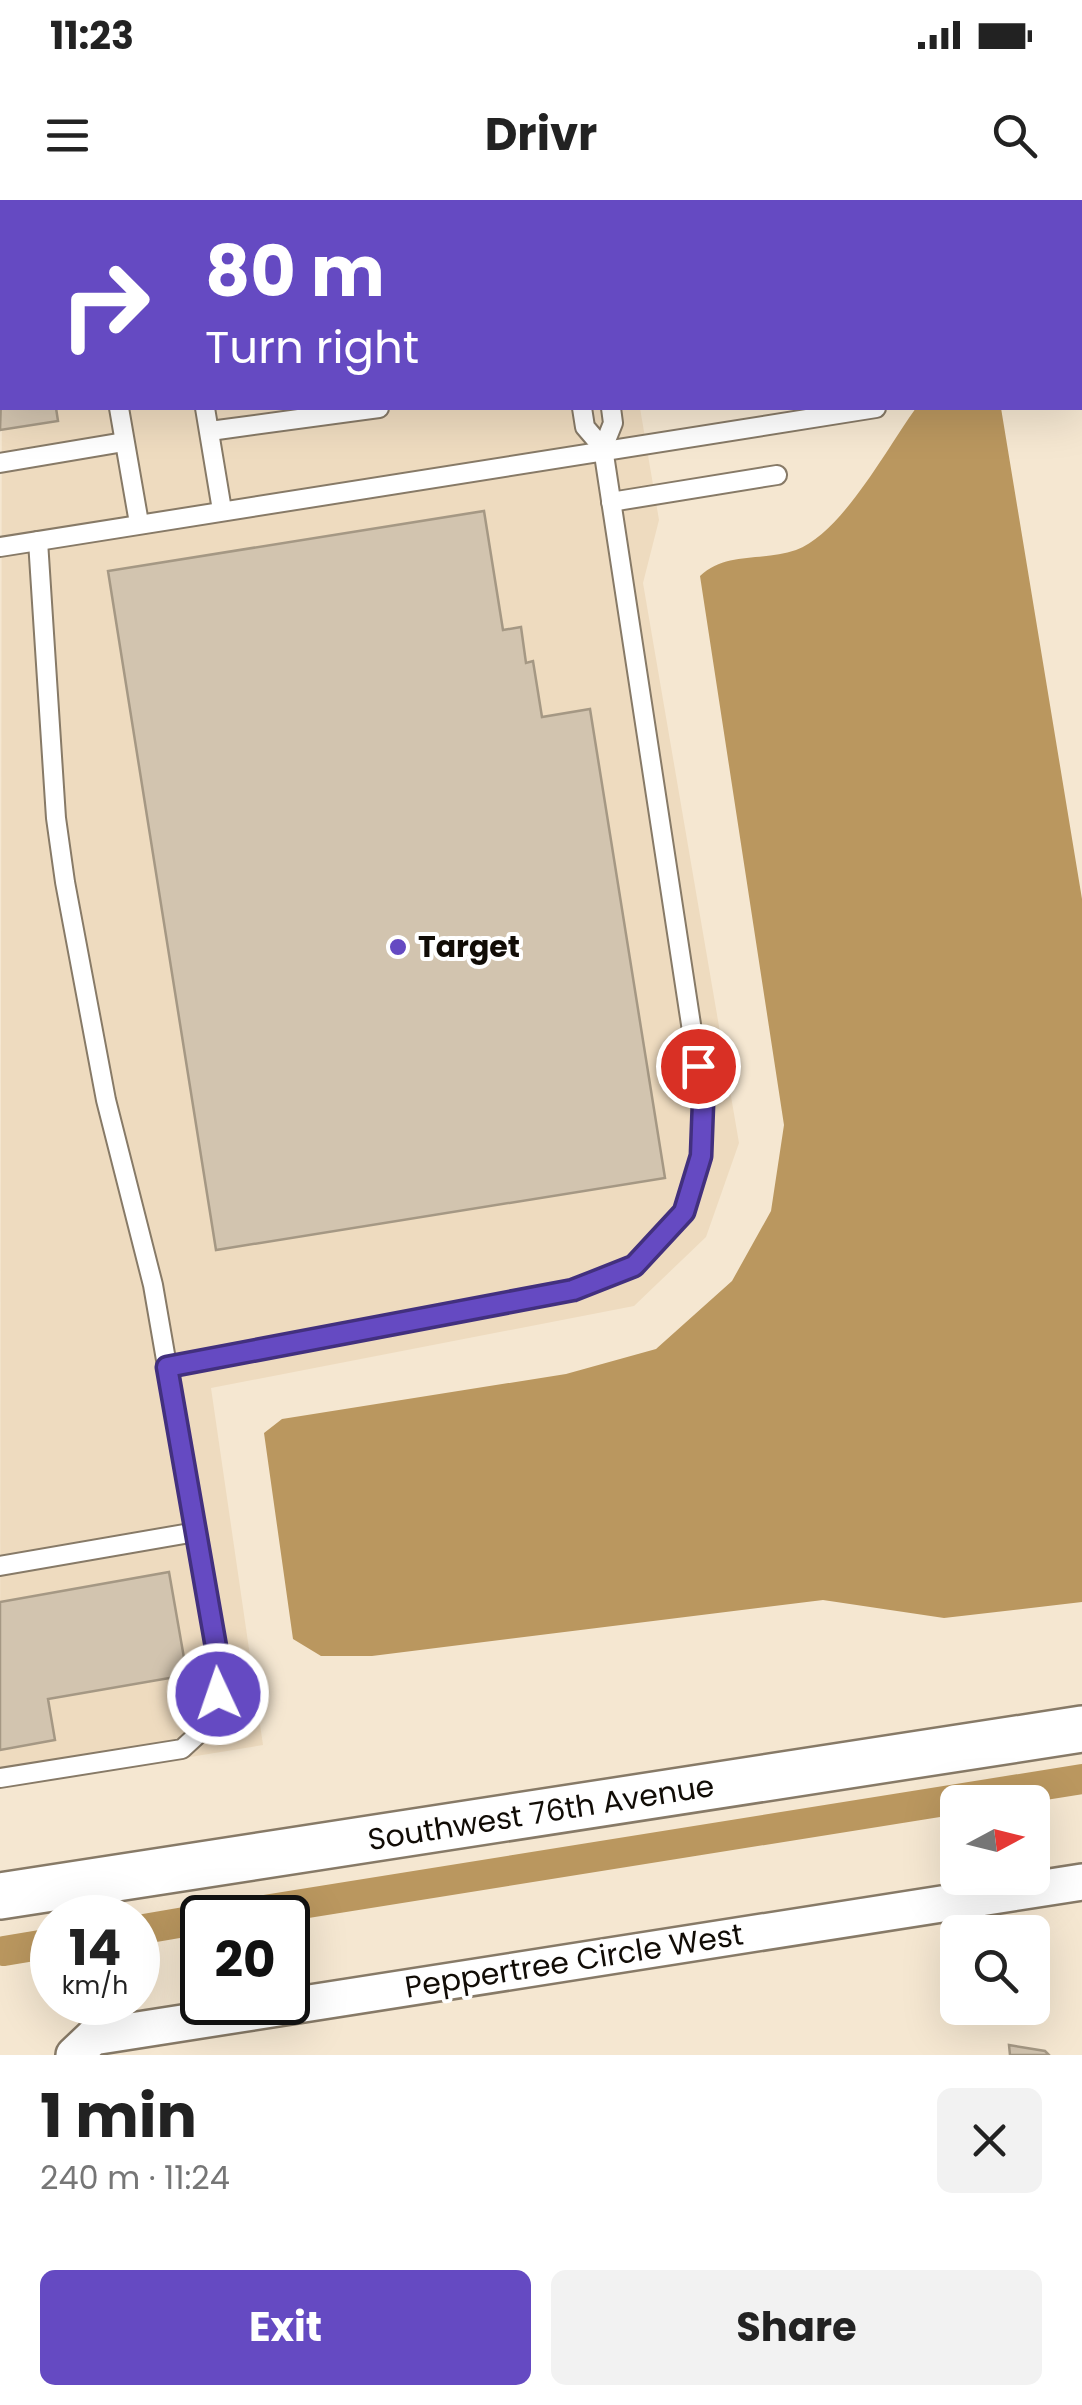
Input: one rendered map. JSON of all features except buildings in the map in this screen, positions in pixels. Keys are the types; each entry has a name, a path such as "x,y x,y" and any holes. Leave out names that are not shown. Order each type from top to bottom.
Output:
{"street":[{"name":"Southwest 76th Avenue","path":"0,1896 1082,1729"},
{"name":"Peppertree Circle West","path":"74,2055 93,2036 1082,1882"}],"lane":[{"path":"119,410 139,523"},
{"path":"205,410 222,510"},
{"path":"210,432 365,410"},
{"path":"582,410 585,427 603,448"},
{"path":"167,1367 573,1290 634,1266 684,1212 701,1156 703,1103 603,448 613,422 610,410"},
{"path":"0,547 603,448 862,410"},
{"path":"0,463 124,442"},
{"path":"611,502 777,475"},
{"path":"0,1778 182,1749 208,1725 218,1694 219,1664 153,1285 96,1056 65,882 56,818 38,541"},
{"path":"0,1566 196,1532"}],"shaded area":[{"path":"2,410 640,410 659,520 643,583 739,1143 706,1237 634,1306 211,1388 263,1745 0,1788"},
{"path":"915,410 1001,410 1082,899 1082,1602 944,1618 823,1600 372,1656 321,1656 293,1639 264,1433 282,1419 566,1374 656,1349 732,1281 771,1211 784,1125 700,576 722,563 783,554 813,541 847,508"}],"waterway":[{"path":"310,1903 1082,1779"},
{"path":"160,1926 180,1923"},
{"path":"4,1951 30,1947"}],"place":[{"name":"Target","path":"398,947"}],"route":[{"path":"218,1694 219,1664 167,1367 573,1290 634,1266 684,1212 701,1156 703,1103 698,1066"}]}
